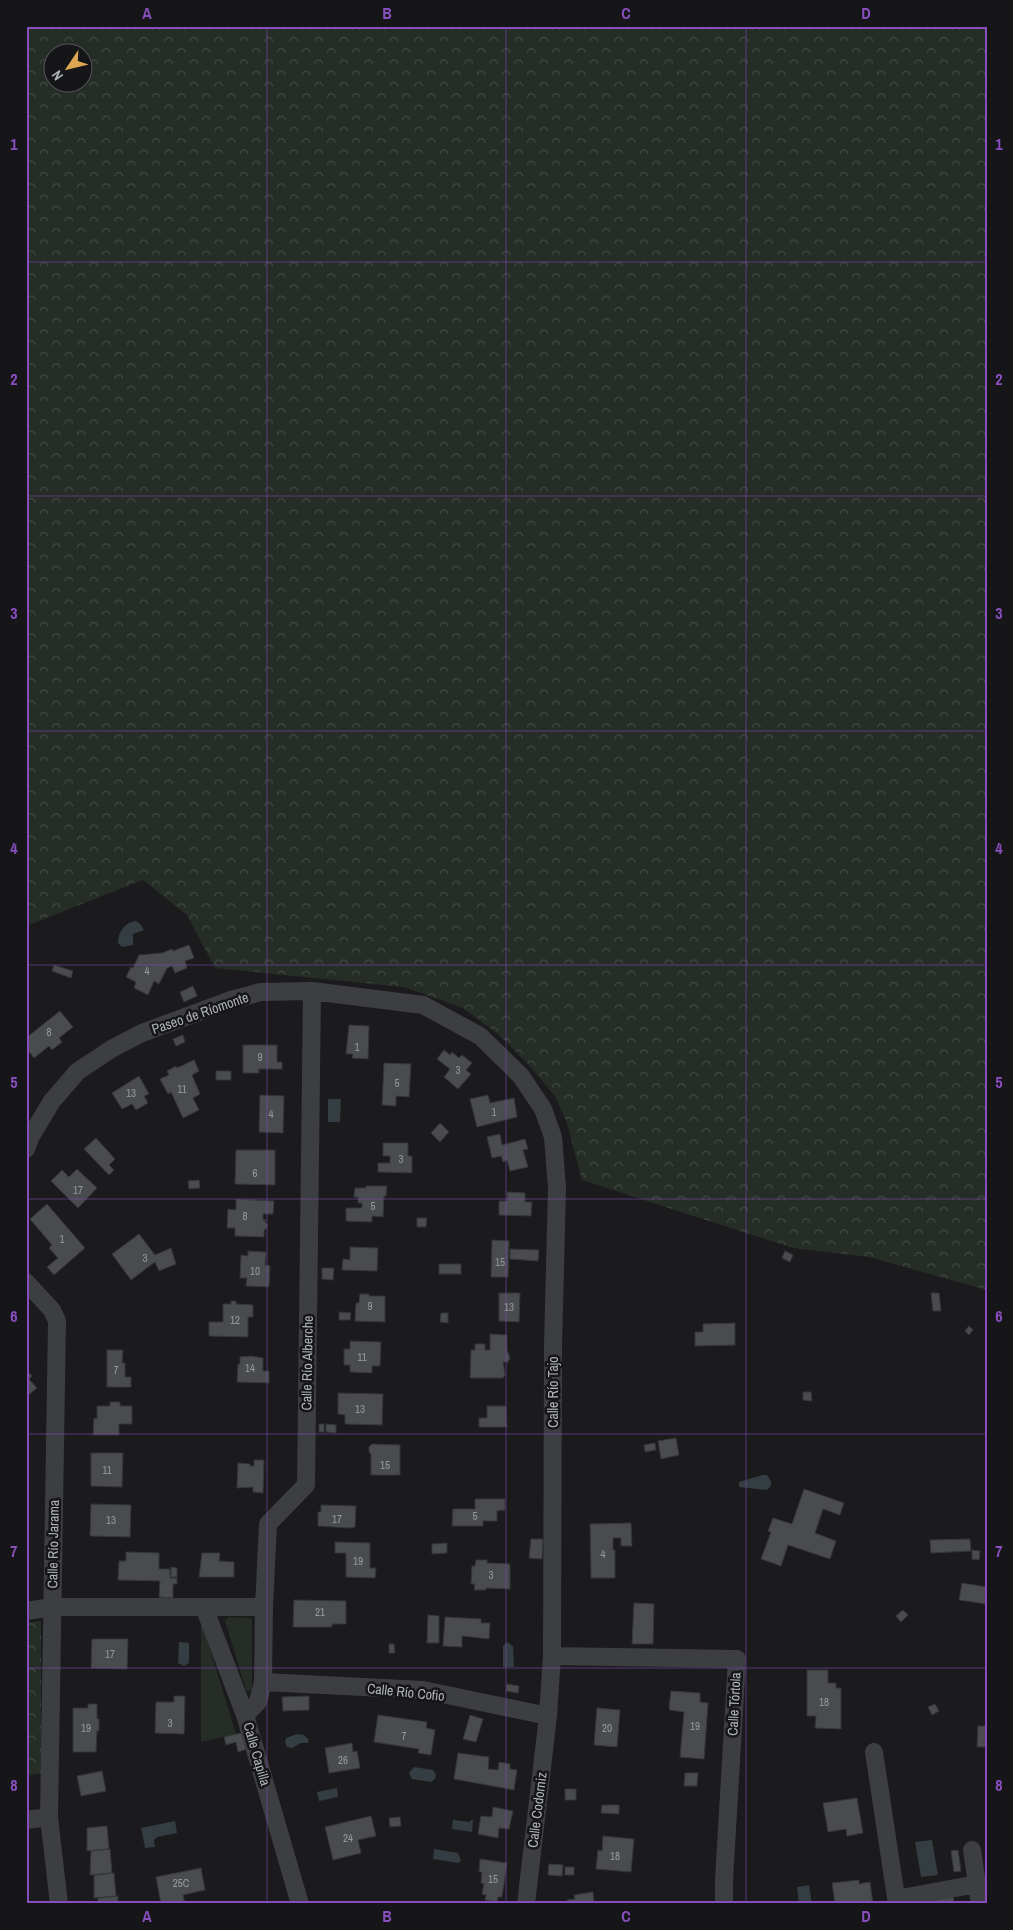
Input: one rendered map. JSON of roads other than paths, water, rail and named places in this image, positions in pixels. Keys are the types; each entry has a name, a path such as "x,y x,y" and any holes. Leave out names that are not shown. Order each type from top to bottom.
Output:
{"street":[{"name":"Paseo de Ríomonte","path":"26,1149 31,1136 52,1101 78,1071 113,1048 142,1033 231,1000 261,992 312,991 423,1004 480,1036 521,1076"},
{"name":"Calle Río Alberche","path":"246,1715 258,1702 263,1682 268,1524 306,1485 312,991"},
{"name":"Calle Río Tajo","path":"521,1076 543,1110 553,1137 558,1187 553,1346 552,1656 548,1716"},
{"name":"Calle Río Jarama","path":"26,1282 52,1310 57,1321 49,1817 59,1904"},
{"path":"26,1611 52,1607 264,1607"},
{"name":"Calle Capilla","path":"204,1607 246,1715 300,1904"},
{"name":"Calle Tórtola","path":"552,1656 737,1659 724,1904"},
{"name":"Calle Río Cofio","path":"263,1682 423,1690 548,1716"},
{"name":"Calle Codorniz","path":"526,1904 548,1716"},
{"path":"874,1752 897,1901 977,1884"},
{"path":"26,1820 49,1817"},
{"path":"972,1850 980,1904"}]}
